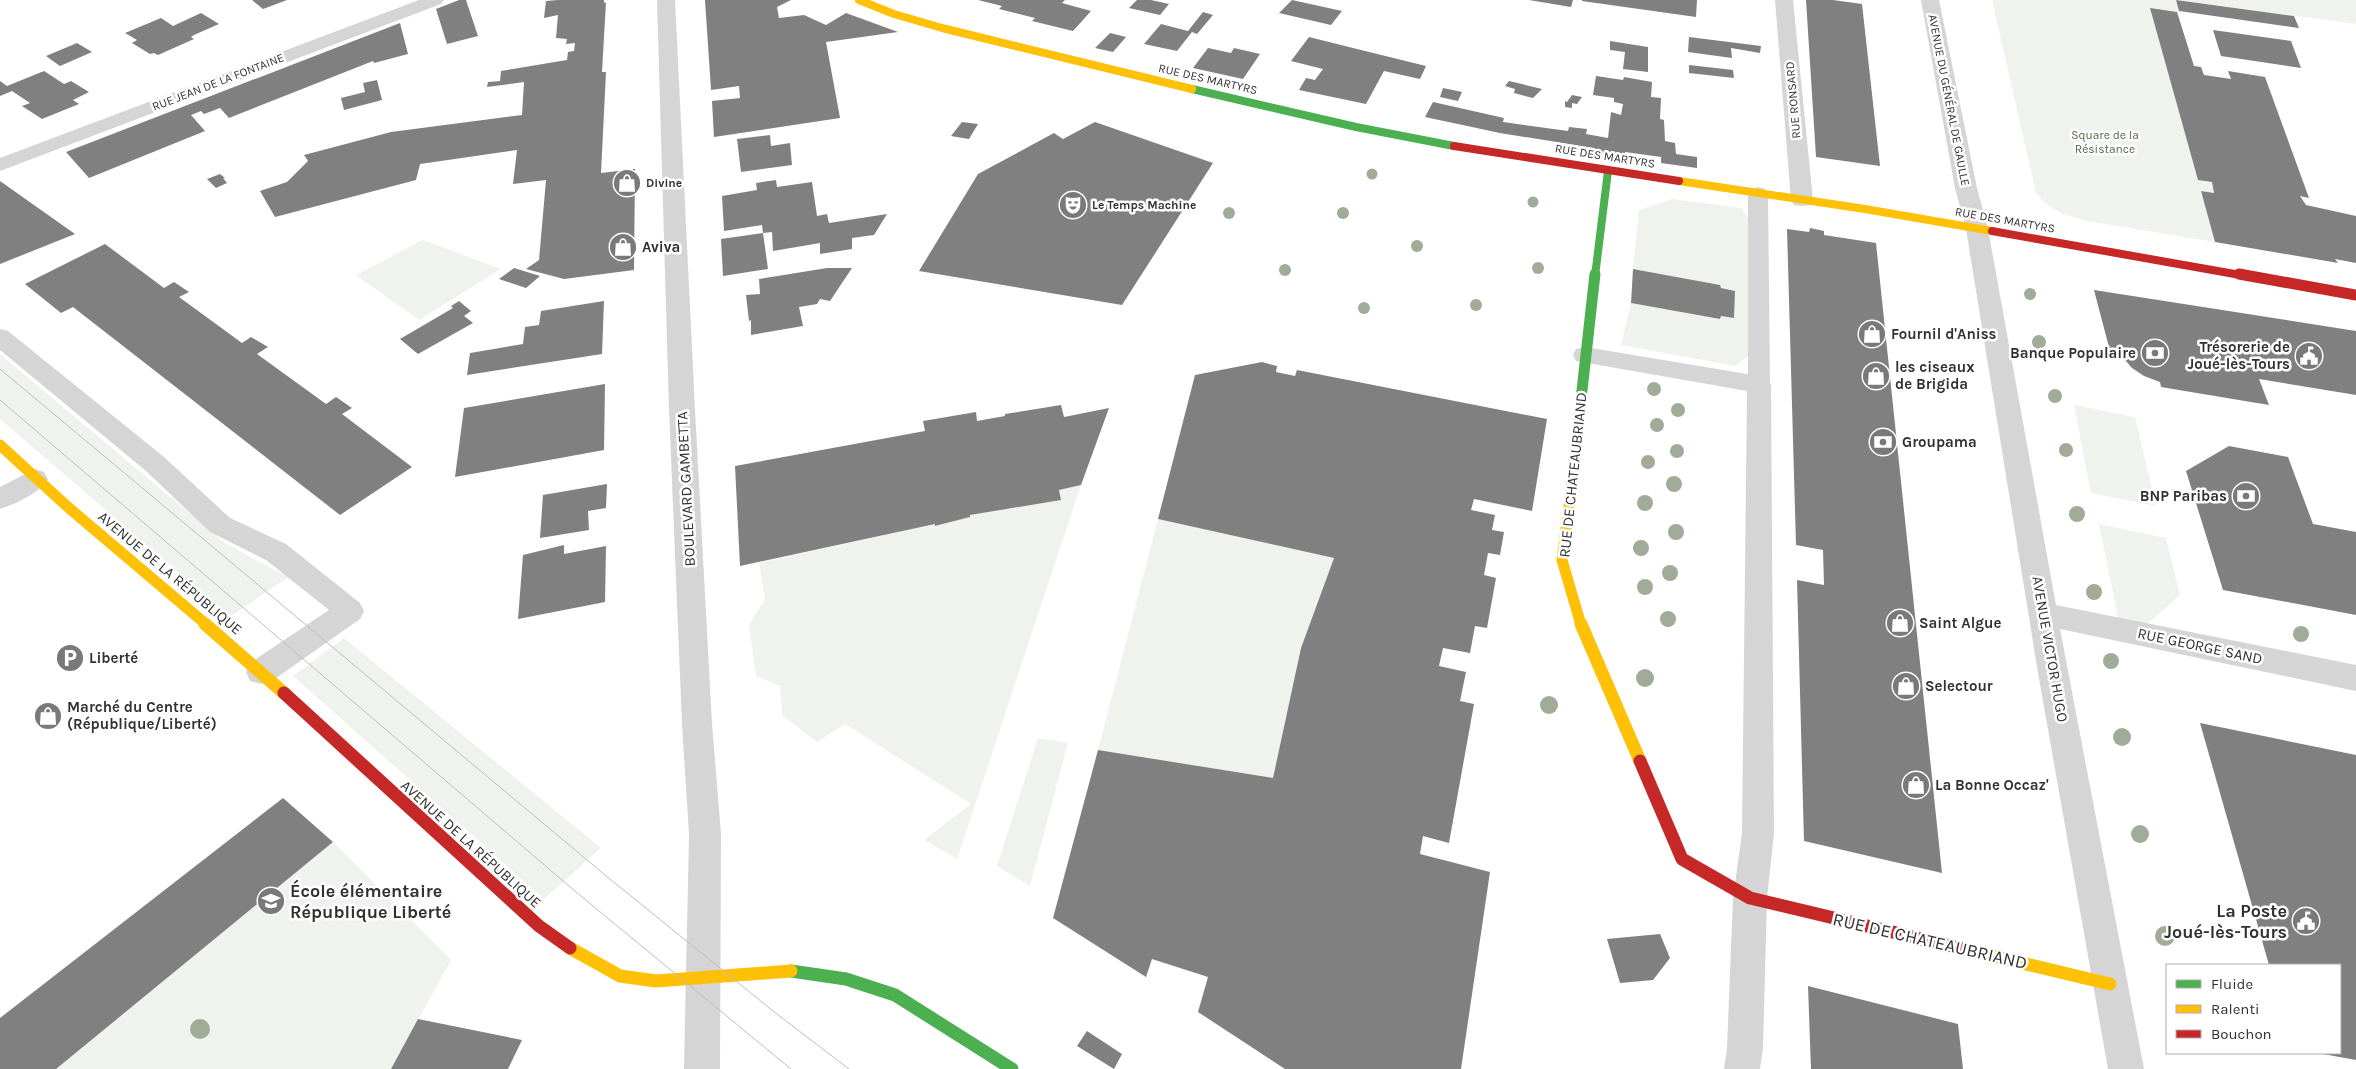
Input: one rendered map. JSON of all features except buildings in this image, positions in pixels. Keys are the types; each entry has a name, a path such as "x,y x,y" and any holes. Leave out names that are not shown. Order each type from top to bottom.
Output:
{"street":[{"name":"RUE JEAN DE LA FONTAINE","path":"0,165 435,0"},
{"name":"BOULEVARD GAMBETTA","path":"666,0 682,409 697,724 705,834 702,1069"},
{"name":"RUE DES MARTYRS","path":"859,0 894,14 942,28 1227,98 1477,150 1802,200 2356,295"},
{"name":"RUE RONSARD","path":"1784,0 1802,200"},
{"name":"AVENUE DU GÉNÉRAL DE GAULLE","path":"1930,0 1966,188 1977,229"},
{"name":"RUE DE CHATEAUBRIAND","path":"1608,171 1562,560 1579,620 1682,859 1750,898 2110,984"},
{"name":"AVENUE VICTOR HUGO","path":"1977,229 2001,378 2126,1069"},
{"path":"0,337 155,464 220,525 276,552 350,611 261,672"},
{"path":"1585,355 1759,386 1758,833 1750,898 1745,1048 1742,1069"},
{"name":"AVENUE DE LA RÉPUBLIQUE","path":"0,444 35,478 261,672 539,926 582,956 620,976 656,981 792,971 846,979 895,994 1012,1069"},
{"path":"0,499 35,478"},
{"name":"RUE GEORGE SAND","path":"2044,614 2356,678"}],"lane":[{"path":"1758,193 1759,386"}],"green space":[{"name":"Square de la Résistance","path":"1992,0 2176,0 2179,11 2177,12 2150,9 2198,179 2212,182 2214,193 2201,191 2215,242 2087,221 2060,213 2044,202 2036,193"},
{"path":"2177,0 2356,0 2356,24"},
{"path":"1672,199 1742,208 1754,230 1751,354 1735,366 1621,345 1631,303 1720,319 1721,316 1734,317 1734,291 1721,288 1720,285 1633,269 1639,210"},
{"path":"423,240 501,269 419,320 356,275"},
{"path":"0,354 225,543 288,577 230,617 0,419"},
{"path":"2074,405 2135,417 2156,506 2091,493"},
{"path":"1081,485 957,859 924,840 971,804 845,724 817,742 782,715 780,686 756,676 749,625 765,599 759,563 935,524 936,526 969,517 970,515 1061,500 1059,490"},
{"path":"1158,519 1334,558 1301,648 1273,778 1098,750"},
{"path":"2099,524 2166,538 2180,595 2144,627 2119,622"},
{"path":"344,638 601,848 544,899 293,676"},
{"path":"1038,738 1068,743 1030,886 997,866"},
{"name":"École élémentaire République Liberté","path":"333,842 451,960 391,1069 56,1069"}],"tram line":[{"path":"0,369 605,875 773,1011 849,1069"},
{"path":"0,400 576,892 791,1069"}],"traffic: fast":[{"path":"1192,89 1356,127 1454,146"},
{"path":"1570,498 1581,409 1582,376 1608,171"},
{"path":"791,971 846,979 895,995 1012,1069"}],"traffic: slow":[{"path":"859,0 894,14 942,28 1192,89"},
{"path":"1679,181 1865,209 1992,231"},
{"path":"0,445 69,508 284,693"},
{"path":"1570,498 1562,560 1579,620 1640,761"},
{"path":"570,948 620,976 656,981 791,971"},
{"path":"1976,952 2110,984"}],"traffic: jam":[{"path":"1454,146 1679,181"},
{"path":"1992,231 2356,295"},
{"path":"284,693 539,926 570,948"},
{"path":"1640,761 1682,859 1750,898 1976,952"}],"place":[{"name":"Divine","path":"627,183"},
{"name":"Le Temps Machine","path":"1073,205"},
{"name":"Aviva","path":"623,247"},
{"name":"Fournil d'Aniss","path":"1872,334"},
{"name":"Banque Populaire","path":"2155,353"},
{"name":"Trésorerie de Joué-lès-Tours","path":"2309,356"},
{"name":"les ciseaux de Brigida","path":"1876,376"},
{"name":"Groupama","path":"1883,442"},
{"name":"BNP Paribas","path":"2246,496"},
{"name":"Saint Algue","path":"1900,623"},
{"name":"Liberté","path":"70,658"},
{"name":"Selectour","path":"1906,686"},
{"name":"Marché du Centre (République/Liberté)","path":"48,716"},
{"name":"La Bonne Occaz'","path":"1916,785"},
{"name":"École élémentaire République Liberté","path":"271,901"},
{"name":"La Poste Joué-lès-Tours","path":"2306,921"}]}
